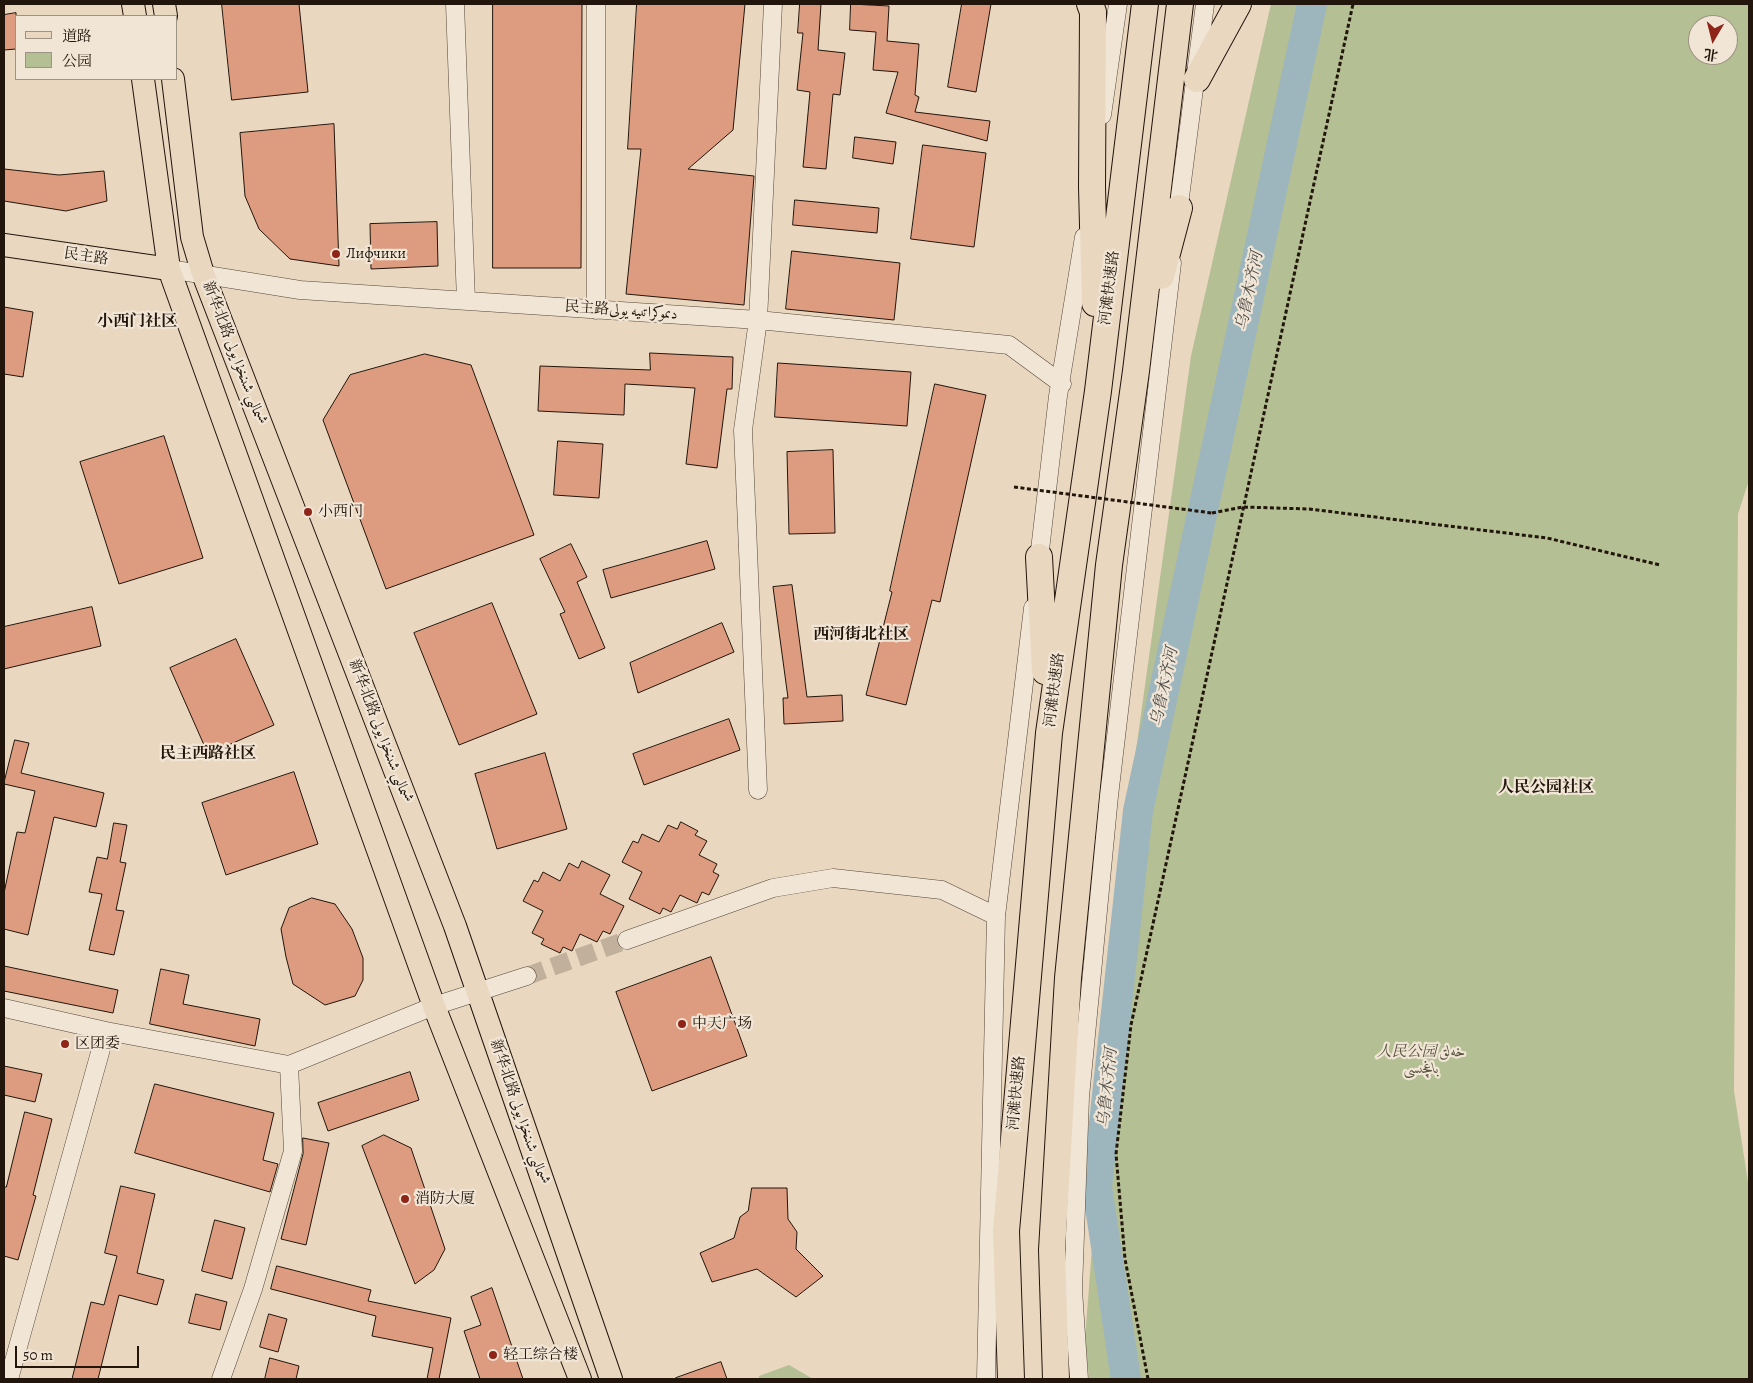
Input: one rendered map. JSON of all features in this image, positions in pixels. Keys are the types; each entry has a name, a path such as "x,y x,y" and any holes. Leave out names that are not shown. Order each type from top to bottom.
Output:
{"highway":[{"path":"1090,4 1093,12 1092,186 1098,391"},
{"name":"河滩快速路","path":"1011,1379 1006,1231 1049,733 1098,391 1145,4"},
{"path":"1056,1379 1052,1250 1068,978 1110,565 1136,371 1180,4"},
{"path":"1197,79 1238,4"},
{"path":"1136,371 1179,208"},
{"path":"1039,557 1049,733"},
{"path":"989,1236 1017,1101"}],"main road":[{"name":"新华北路 شىمالىي شىنخۇا يولى","path":"144,80 169,269 434,1006 580,1379"},
{"name":"新华北路 شىمالىي شىنخۇا يولى","path":"173,80 192,237 203,274 455,926 611,1379"},
{"name":"民主路","path":"4,245 169,269"}],"street":[{"path":"455,4 466,301"},
{"path":"596,4 596,310"},
{"path":"758,790 743,430 758,320 773,4"},
{"path":"986,1379 996,916 1058,396 1062,384 1118,4"},
{"path":"1079,1379 1073,1290 1080,1097 1109,796 1205,4"},
{"name":"民主路دىموكراتىيە يولى","path":"169,269 300,290 758,320 1009,345 1062,384"},
{"path":"627,940 773,888 833,878 942,890 996,916"},
{"path":"4,1008 106,1031 289,1064 434,1006 528,976"},
{"path":"9,1379 106,1031"},
{"path":"221,1379 253,1289 293,1151 289,1064"}],"path":[{"path":"1148,1379 1125,1259 1116,1154 1131,1025 1354,4"},
{"path":"1014,487 1212,513 1243,507 1309,509 1547,538 1660,565"}],"green space":[{"name":"人民公园 خەلق باغچىسى","path":"1271,4 1749,4 1749,480 1738,514 1734,1091 1749,1189 1749,1379 1089,1379 1085,1339 1123,843 1191,356"},
{"path":"789,1365 813,1379 759,1379 759,1376"}],"building":[{"path":"222,4 299,4 308,92 232,100"},
{"path":"493,4 582,4 581,268 493,268"},
{"path":"637,4 745,4 733,130 688,169 754,176 744,305 626,294 641,149 628,149"},
{"path":"800,4 821,4 818,50 845,53 840,95 833,94 826,169 803,167 810,92 797,90 803,33 798,33"},
{"path":"851,4 889,6 887,41 919,44 915,95 919,97 915,112 990,121 987,141 886,113 898,72 873,70 876,32 850,30"},
{"path":"962,4 991,4 976,92 948,87"},
{"path":"16,13 15,49 4,50 4,15"},
{"path":"334,124 339,266 290,259 259,229 245,196 240,133"},
{"path":"855,137 896,142 893,164 853,158"},
{"path":"923,145 986,153 974,247 911,239"},
{"path":"4,169 59,175 104,171 107,201 66,211 4,201"},
{"path":"795,200 879,208 877,233 793,225"},
{"path":"437,222 438,266 371,269 370,224"},
{"path":"792,251 900,263 894,320 786,309"},
{"path":"4,307 33,312 23,377 4,374"},
{"path":"650,353 733,357 732,389 727,389 717,468 686,464 695,388 625,384 624,415 538,411 540,366 650,370"},
{"path":"425,354 471,365 534,535 386,589 323,420 350,375"},
{"path":"778,363 911,372 907,426 775,417"},
{"path":"935,384 986,395 940,602 932,600 906,705 866,695 892,592 890,591"},
{"path":"164,436 203,558 119,584 80,462"},
{"path":"558,441 603,444 599,498 554,495"},
{"path":"833,450 835,533 789,534 787,452"},
{"path":"707,541 715,569 611,598 603,570"},
{"path":"571,544 587,577 577,582 605,648 579,659 560,614 565,612 540,559"},
{"path":"792,585 807,697 842,695 843,721 784,724 783,698 788,698 773,587"},
{"path":"492,603 537,714 459,745 414,633"},
{"path":"92,607 101,646 4,669 4,627"},
{"path":"722,623 734,652 638,693 630,663"},
{"path":"236,639 274,725 208,754 170,668"},
{"path":"729,719 740,750 644,785 633,754"},
{"path":"15,740 29,743 21,773 104,793 96,827 54,817 28,935 4,929 4,893 17,832 25,833 35,791 4,784"},
{"path":"545,753 567,829 497,849 475,774"},
{"path":"294,772 318,844 226,875 202,803"},
{"path":"681,822 698,831 695,835 707,841 699,855 717,864 713,872 719,875 709,895 702,892 697,903 680,895 671,912 663,908 660,914 629,899 642,872 622,862 633,841 638,843 642,834 659,842 668,825 677,829"},
{"path":"114,823 127,825 120,862 126,863 116,910 124,911 114,955 89,950 102,894 89,892 97,857 107,859"},
{"path":"582,861 610,875 600,894 624,906 610,934 603,931 597,942 580,934 572,951 563,947 560,953 541,944 544,939 532,933 543,911 523,901 534,880 538,882 543,872 560,881 569,863 578,868"},
{"path":"312,898 335,904 352,929 363,958 363,980 355,996 325,1005 293,984 281,929 289,908"},
{"name":"中天广场","path":"711,957 747,1056 652,1091 616,992"},
{"path":"4,966 118,990 113,1013 4,991"},
{"path":"161,969 189,975 183,1004 260,1019 255,1046 150,1024"},
{"path":"4,1066 42,1074 35,1102 4,1095"},
{"path":"410,1072 419,1100 328,1131 318,1103"},
{"path":"155,1084 274,1113 263,1160 278,1164 270,1192 135,1153"},
{"path":"25,1112 52,1119 33,1195 36,1196 18,1260 4,1256 4,1187 6,1187"},
{"name":"消防大厦","path":"384,1135 411,1148 445,1249 434,1270 415,1284 362,1146"},
{"path":"303,1138 329,1143 306,1245 281,1239 303,1154"},
{"path":"121,1186 155,1194 137,1273 164,1280 157,1305 119,1295 98,1379 72,1379 91,1302 104,1305 117,1256 105,1253"},
{"path":"752,1188 787,1188 788,1219 797,1232 796,1249 823,1276 796,1297 757,1269 712,1282 700,1253 734,1238 740,1217 748,1211"},
{"path":"215,1220 245,1228 232,1279 202,1271"},
{"path":"277,1266 371,1290 368,1301 451,1318 439,1379 427,1379 433,1348 372,1336 376,1316 271,1289"},
{"name":"轻工综合楼","path":"492,1288 523,1379 480,1379 464,1331 481,1325 471,1297"},
{"path":"196,1294 227,1302 220,1330 189,1323"},
{"path":"269,1314 287,1319 278,1352 260,1347"},
{"path":"270,1358 299,1366 296,1379 265,1379"},
{"path":"721,1362 727,1379 676,1378"}],"waterway":[{"name":"乌鲁木齐河","path":"1126,1379 1097,1187 1138,811 1312,4"}],"tunnel":[{"path":"527,976 627,940"}],"place":[{"name":"Лифчики","path":"336,254"},
{"name":"小西门","path":"308,512"},
{"name":"中天广场","path":"682,1024"},
{"name":"区团委","path":"65,1044"},
{"name":"消防大厦","path":"405,1199"},
{"name":"轻工综合楼","path":"493,1355"}],"district":[{"name":"小西门社区","path":"137,322"},
{"name":"西河街北社区","path":"861,635"},
{"name":"民主西路社区","path":"208,754"},
{"name":"人民公园社区","path":"1546,788"}]}
